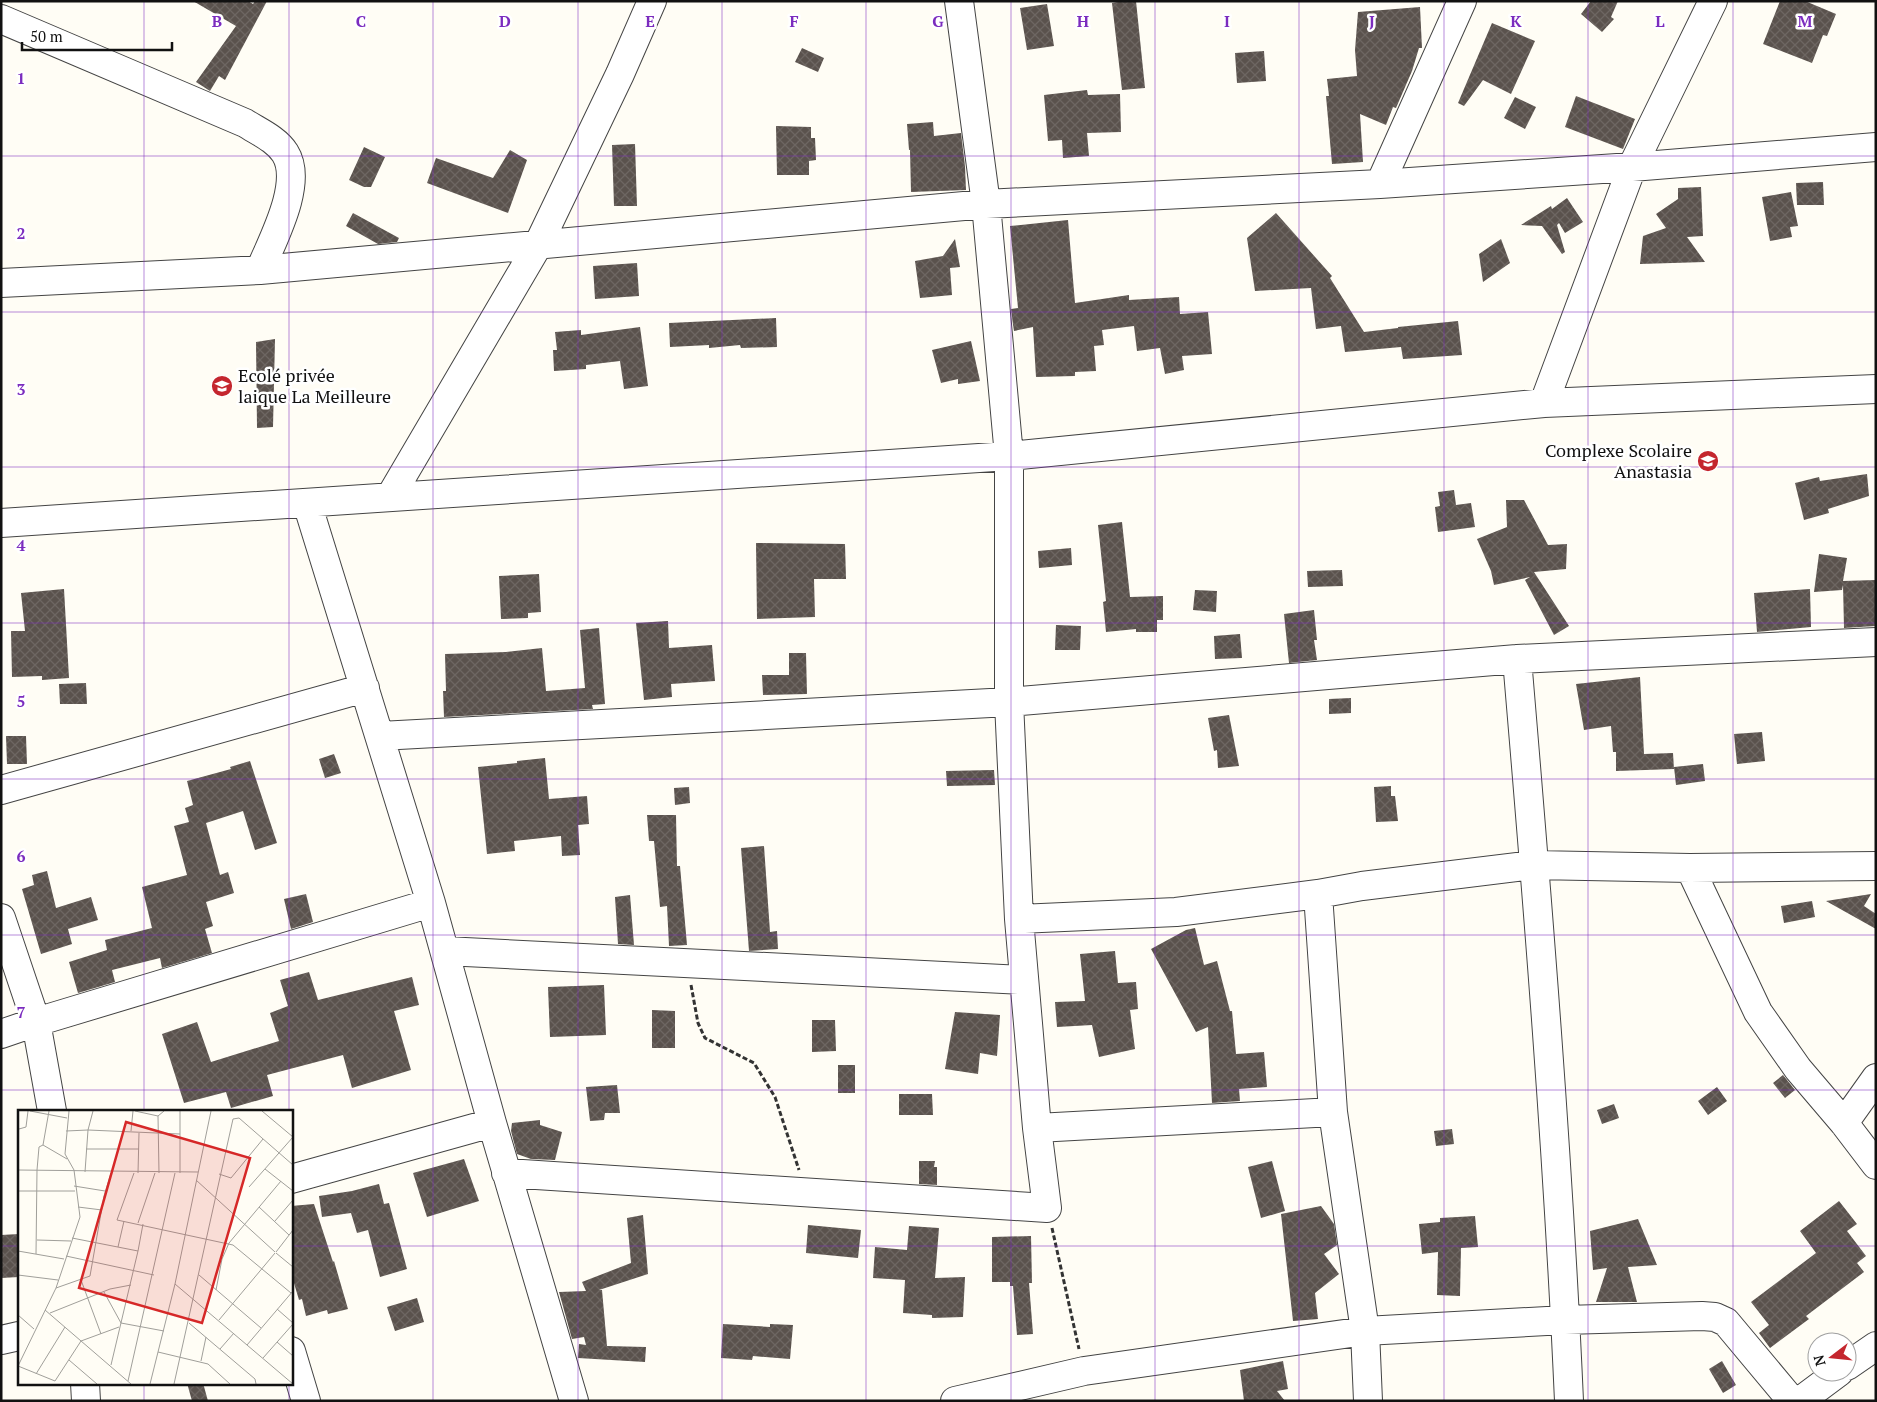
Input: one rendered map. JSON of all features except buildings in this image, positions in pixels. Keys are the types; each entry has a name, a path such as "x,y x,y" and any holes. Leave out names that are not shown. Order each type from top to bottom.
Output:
{"street":[{"path":"390,497 538,245 620,74 652,1"},
{"path":"506,1173 1047,1208 1037,1128 1019,919 1009,702 1009,456 986,204 960,1"},
{"path":"1380,184 1462,1"},
{"path":"1544,403 1632,167 1713,1"},
{"path":"1,19 245,123 273,140 286,154 293,174 290,195 260,270"},
{"path":"1,283 260,270 986,204 1380,184 1632,167 1876,147"},
{"path":"1,524 1009,456 1544,403 1876,388"},
{"path":"307,503 431,903 506,1173 574,1401"},
{"path":"380,736 1009,702 1517,658 1876,642"},
{"path":"1517,658 1534,865 1566,1320 1569,1401"},
{"path":"1,790 364,688"},
{"path":"1019,919 1176,912 1318,894 1362,886 1534,865 1690,868 1876,866"},
{"path":"1690,868 1758,1012 1798,1069 1876,1164"},
{"path":"1318,894 1333,1112 1365,1331 1368,1401"},
{"path":"1,1034 431,903"},
{"path":"1,918 36,1022 52,1110"},
{"path":"445,951 1024,980"},
{"path":"1844,1123 1876,1078"},
{"path":"1037,1128 1333,1112"},
{"path":"292,1179 492,1123"},
{"path":"955,1401 988,1397 1084,1371 1365,1331 1566,1320 1702,1316 1716,1317 1726,1322 1792,1401"},
{"path":"1,1340 18,1336"},
{"path":"1857,1359 1876,1346"},
{"path":"292,1354 306,1401"},
{"path":"1800,1401 1826,1382"},
{"path":"85,1384 86,1401"}],"path":[{"path":"687,962 698,1023 705,1038 754,1063 775,1097 806,1192"},
{"path":"1047,1208 1084,1371"}],"place":[{"name":"Ecolé privée laique La Meilleure","path":"222,386"},
{"name":"Complexe Scolaire Anastasia","path":"1708,461"}]}
